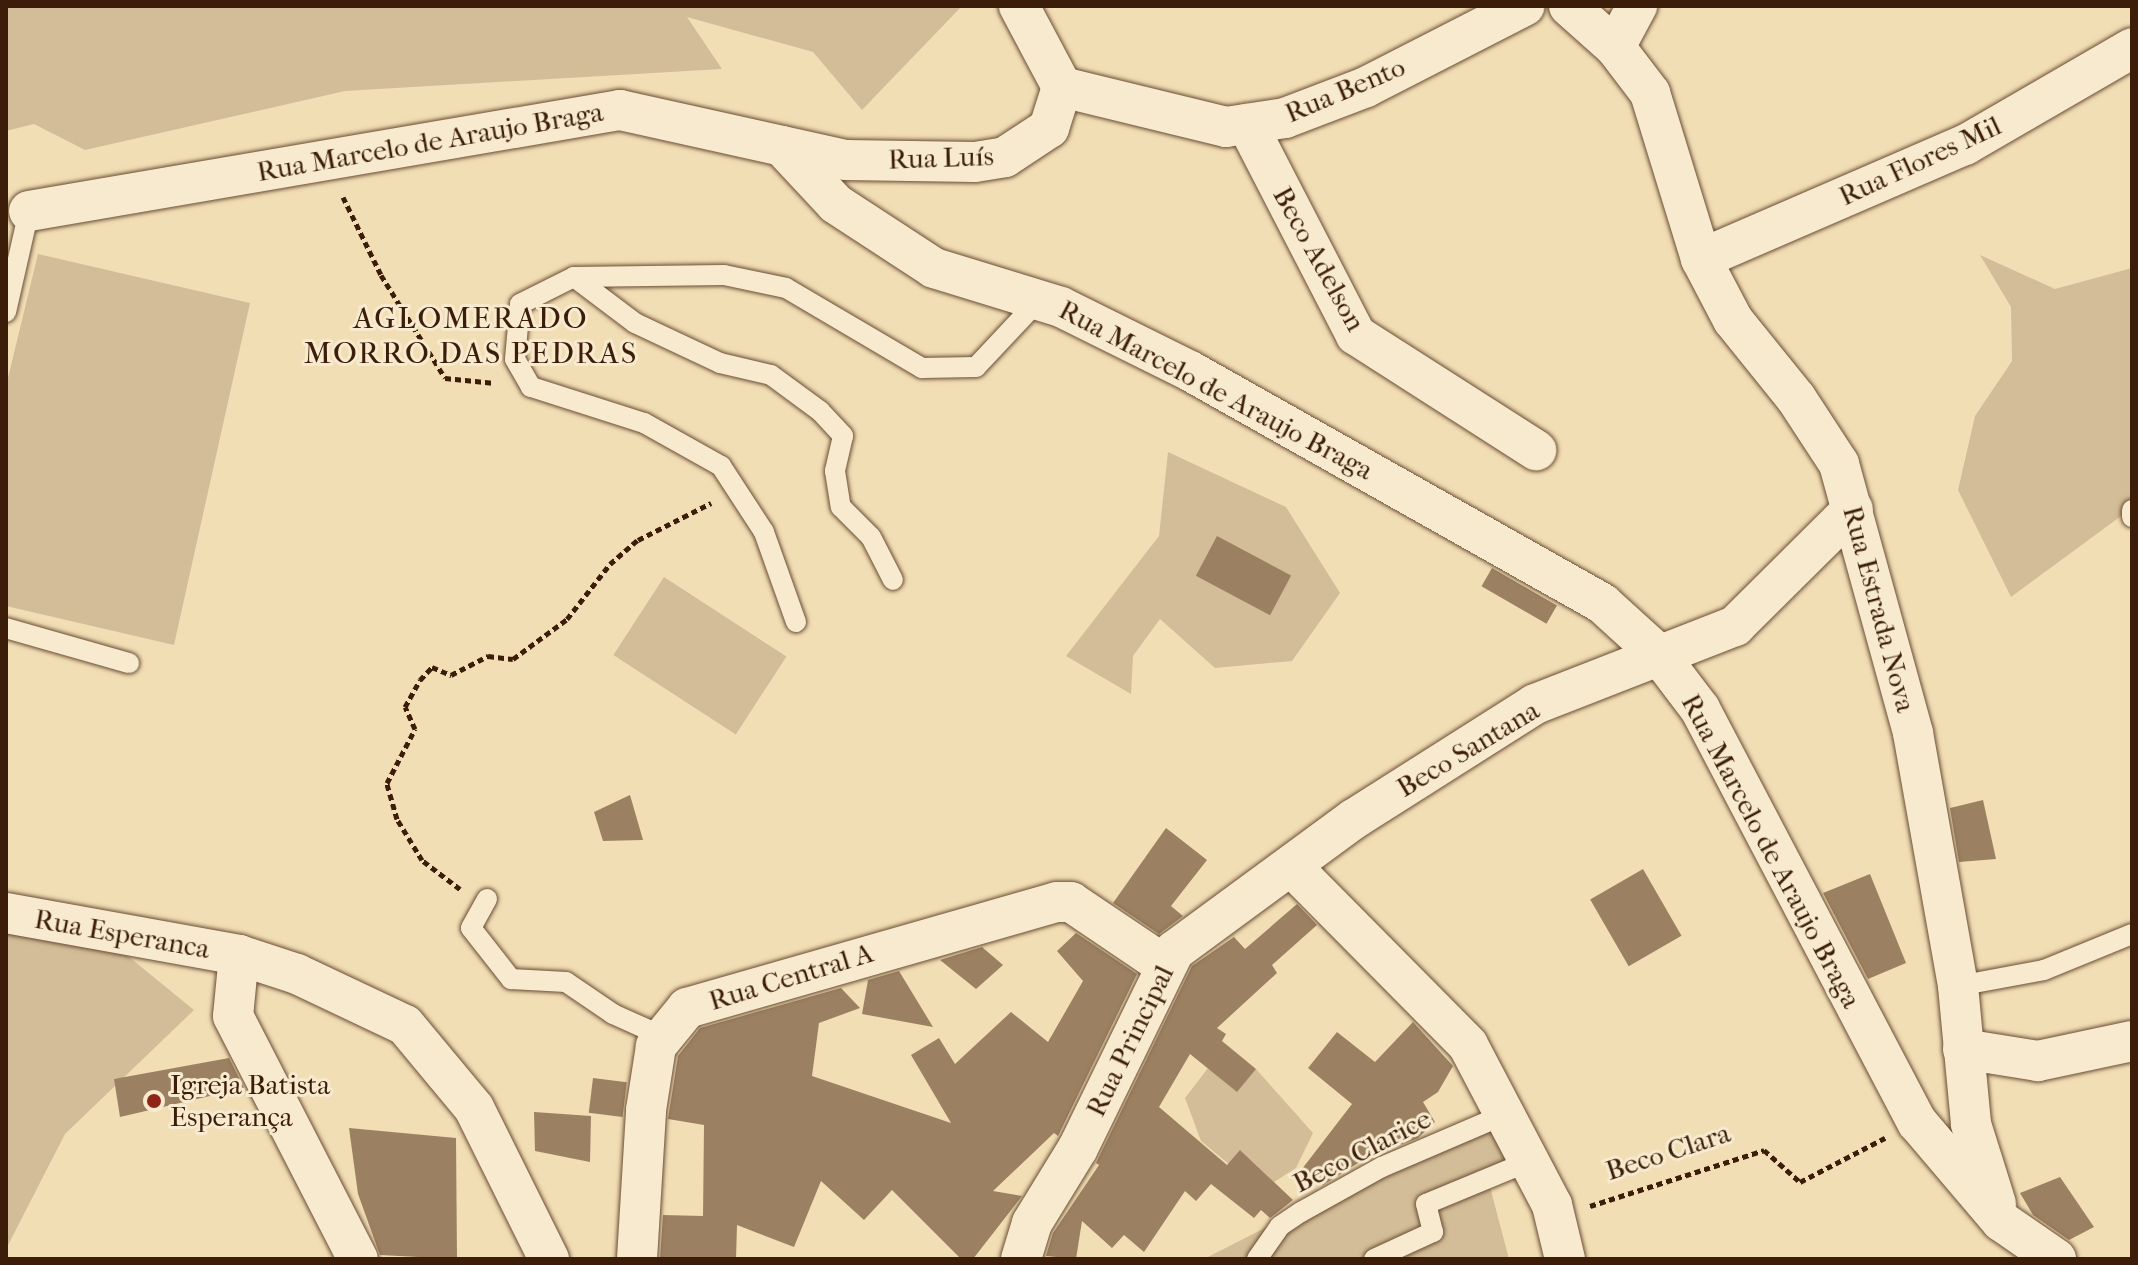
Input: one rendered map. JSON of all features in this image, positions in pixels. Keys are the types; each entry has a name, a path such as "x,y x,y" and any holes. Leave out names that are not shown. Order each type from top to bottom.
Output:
{"street":[{"path":"1019,6 1062,87"},
{"name":"Rua Bento","path":"1062,87 1226,127 1285,118 1366,87 1524,6"},
{"name":"Rua Estrada Nova","path":"1569,6 1615,47 1650,93 1701,259 1733,320 1796,398 1839,464 1913,733 1958,986 1971,1124 2001,1221"},
{"path":"1615,47 1637,6"},
{"name":"Rua Flores Mil","path":"1701,259 1965,145 2132,48"},
{"name":"Rua Luís","path":"782,146 846,160 1005,157 1049,128 1062,87"},
{"name":"Rua Marcelo de Araujo Braga","path":"29,211 620,110 782,146 836,204 934,268 1039,300 1190,371 1335,449 1603,604 1659,655 1700,709 1917,1122 2001,1221"},
{"name":"Beco Adelson","path":"1247,124 1356,335 1536,450"},
{"path":"1659,655 1735,626 1853,509"},
{"name":"Beco Santana","path":"1292,867 1354,819 1535,704 1659,655"},
{"path":"1292,867 1468,1045 1508,1113 1555,1216 1565,1259"},
{"name":"Rua Principal","path":"1021,1259 1032,1223 1078,1148 1163,964 1174,951 1292,867"},
{"name":"Rua Central A","path":"662,1036 687,1008 1057,902 1071,902 1163,964"},
{"name":"Rua Esperanca","path":"6,913 239,955 297,974 405,1025 474,1108 549,1259"},
{"name":"Rua Esperanca","path":"239,955 233,1016 358,1259"},
{"path":"637,1259 646,1110 662,1036"},
{"path":"1963,1049 2038,1061 2132,1041"},
{"path":"2001,1221 2056,1259"}],"lane":[{"name":"Rua Marcelo de Araujo Braga","path":"6,312 29,211"},
{"path":"796,622 764,532 721,466 644,423 531,387 515,359 520,304 574,277 724,275 786,288 922,368 976,367 1039,300"},
{"path":"574,277 635,323 720,363 771,375 820,411 843,436 835,471 841,507 871,537 893,580"},
{"path":"6,628 129,663"},
{"path":"487,899 471,928 511,979 566,982 613,1014 662,1036"},
{"path":"1958,986 2044,970 2132,934"},
{"name":"Beco Clarice","path":"1257,1259 1280,1226 1301,1212 1382,1167 1508,1113"},
{"path":"1374,1259 1433,1232 1426,1204 1530,1161"}],"path":[{"path":"325,160 381,275 445,378 531,387"},
{"path":"487,899 448,885 422,860 397,819 387,783 415,729 405,707 420,680 432,667 451,675 488,656 513,659 567,619 610,564 638,540 737,491"},
{"name":"Beco Clara","path":"1555,1216 1764,1150 1800,1182 1917,1122"}],"shaded area":[{"path":"6,6 962,6 862,110 813,52 687,17 722,69 345,91 85,150 34,124 6,131"},
{"path":"38,254 250,303 174,645 6,606 6,386"},
{"path":"1980,255 2055,289 2132,268 2132,508 2011,597 1958,490 1975,416 2012,361 2011,307"},
{"path":"1168,452 1286,507 1340,593 1292,661 1215,668 1160,619 1133,656 1131,694 1066,656 1159,536"},
{"path":"664,577 786,657 736,735 613,655"},
{"path":"6,923 96,930 194,1010 65,1134 6,1249"},
{"path":"1208,1068 1256,1069 1313,1133 1296,1168 1274,1182 1241,1151 1230,1165 1201,1141 1185,1098"},
{"path":"1498,1109 1528,1176 1489,1183 1509,1259 1204,1259"}],"building":[{"path":"1217,536 1291,575 1270,615 1196,576"},
{"path":"1492,568 1557,606 1546,624 1482,586"},
{"path":"630,795 643,840 603,841 594,812"},
{"path":"1983,800 1996,859 1959,862 1950,808"},
{"path":"1166,828 1207,860 1171,906 1183,916 1159,934 1113,903"},
{"path":"1643,869 1682,936 1629,966 1590,900"},
{"path":"1870,874 1906,963 1868,979 1823,893"},
{"path":"1297,904 1317,925 1272,965 1277,973 1217,1028 1226,1034 1222,1041 1256,1069 1237,1092 1190,1054 1159,1107 1227,1165 1240,1150 1293,1200 1270,1218 1261,1210 1254,1218 1211,1184 1196,1201 1185,1191 1144,1252 1124,1235 1112,1248 1082,1221 1076,1259 1046,1256 1053,1233 1099,1165 1096,1163 1192,966 1234,937 1245,949"},
{"path":"1076,933 1137,974 1058,1136 1054,1133 993,1191 1022,1196 973,1259 961,1259 892,1190 864,1220 821,1181 794,1247 737,1225 736,1259 660,1259 663,1215 703,1216 704,1125 668,1119 678,1056 700,1028 841,988 860,1008 819,1023 812,1076 951,1123 911,1055 939,1038 955,1064 1011,1012 1048,1042 1083,981 1057,951"},
{"path":"982,947 1003,965 976,989 940,960"},
{"path":"899,971 933,1027 862,1014 868,980"},
{"path":"1413,1022 1453,1066 1438,1092 1423,1102 1435,1122 1418,1138 1385,1151 1382,1148 1323,1185 1302,1169 1352,1104 1308,1068 1337,1032 1375,1062"},
{"name":"Igreja Batista Esperança","path":"229,1058 244,1088 120,1117 114,1079"},
{"path":"593,1078 627,1082 622,1117 589,1113"},
{"path":"534,1112 591,1116 590,1162 535,1151"},
{"path":"349,1128 456,1138 457,1259 380,1255 358,1194"},
{"path":"2060,1177 2094,1227 2069,1240 2033,1215 2020,1193"}],"place":[{"name":"Igreja Batista Esperança","path":"154,1101"}],"district":[{"name":"AGLOMERADO MORRO DAS PEDRAS","path":"471,336"}]}
